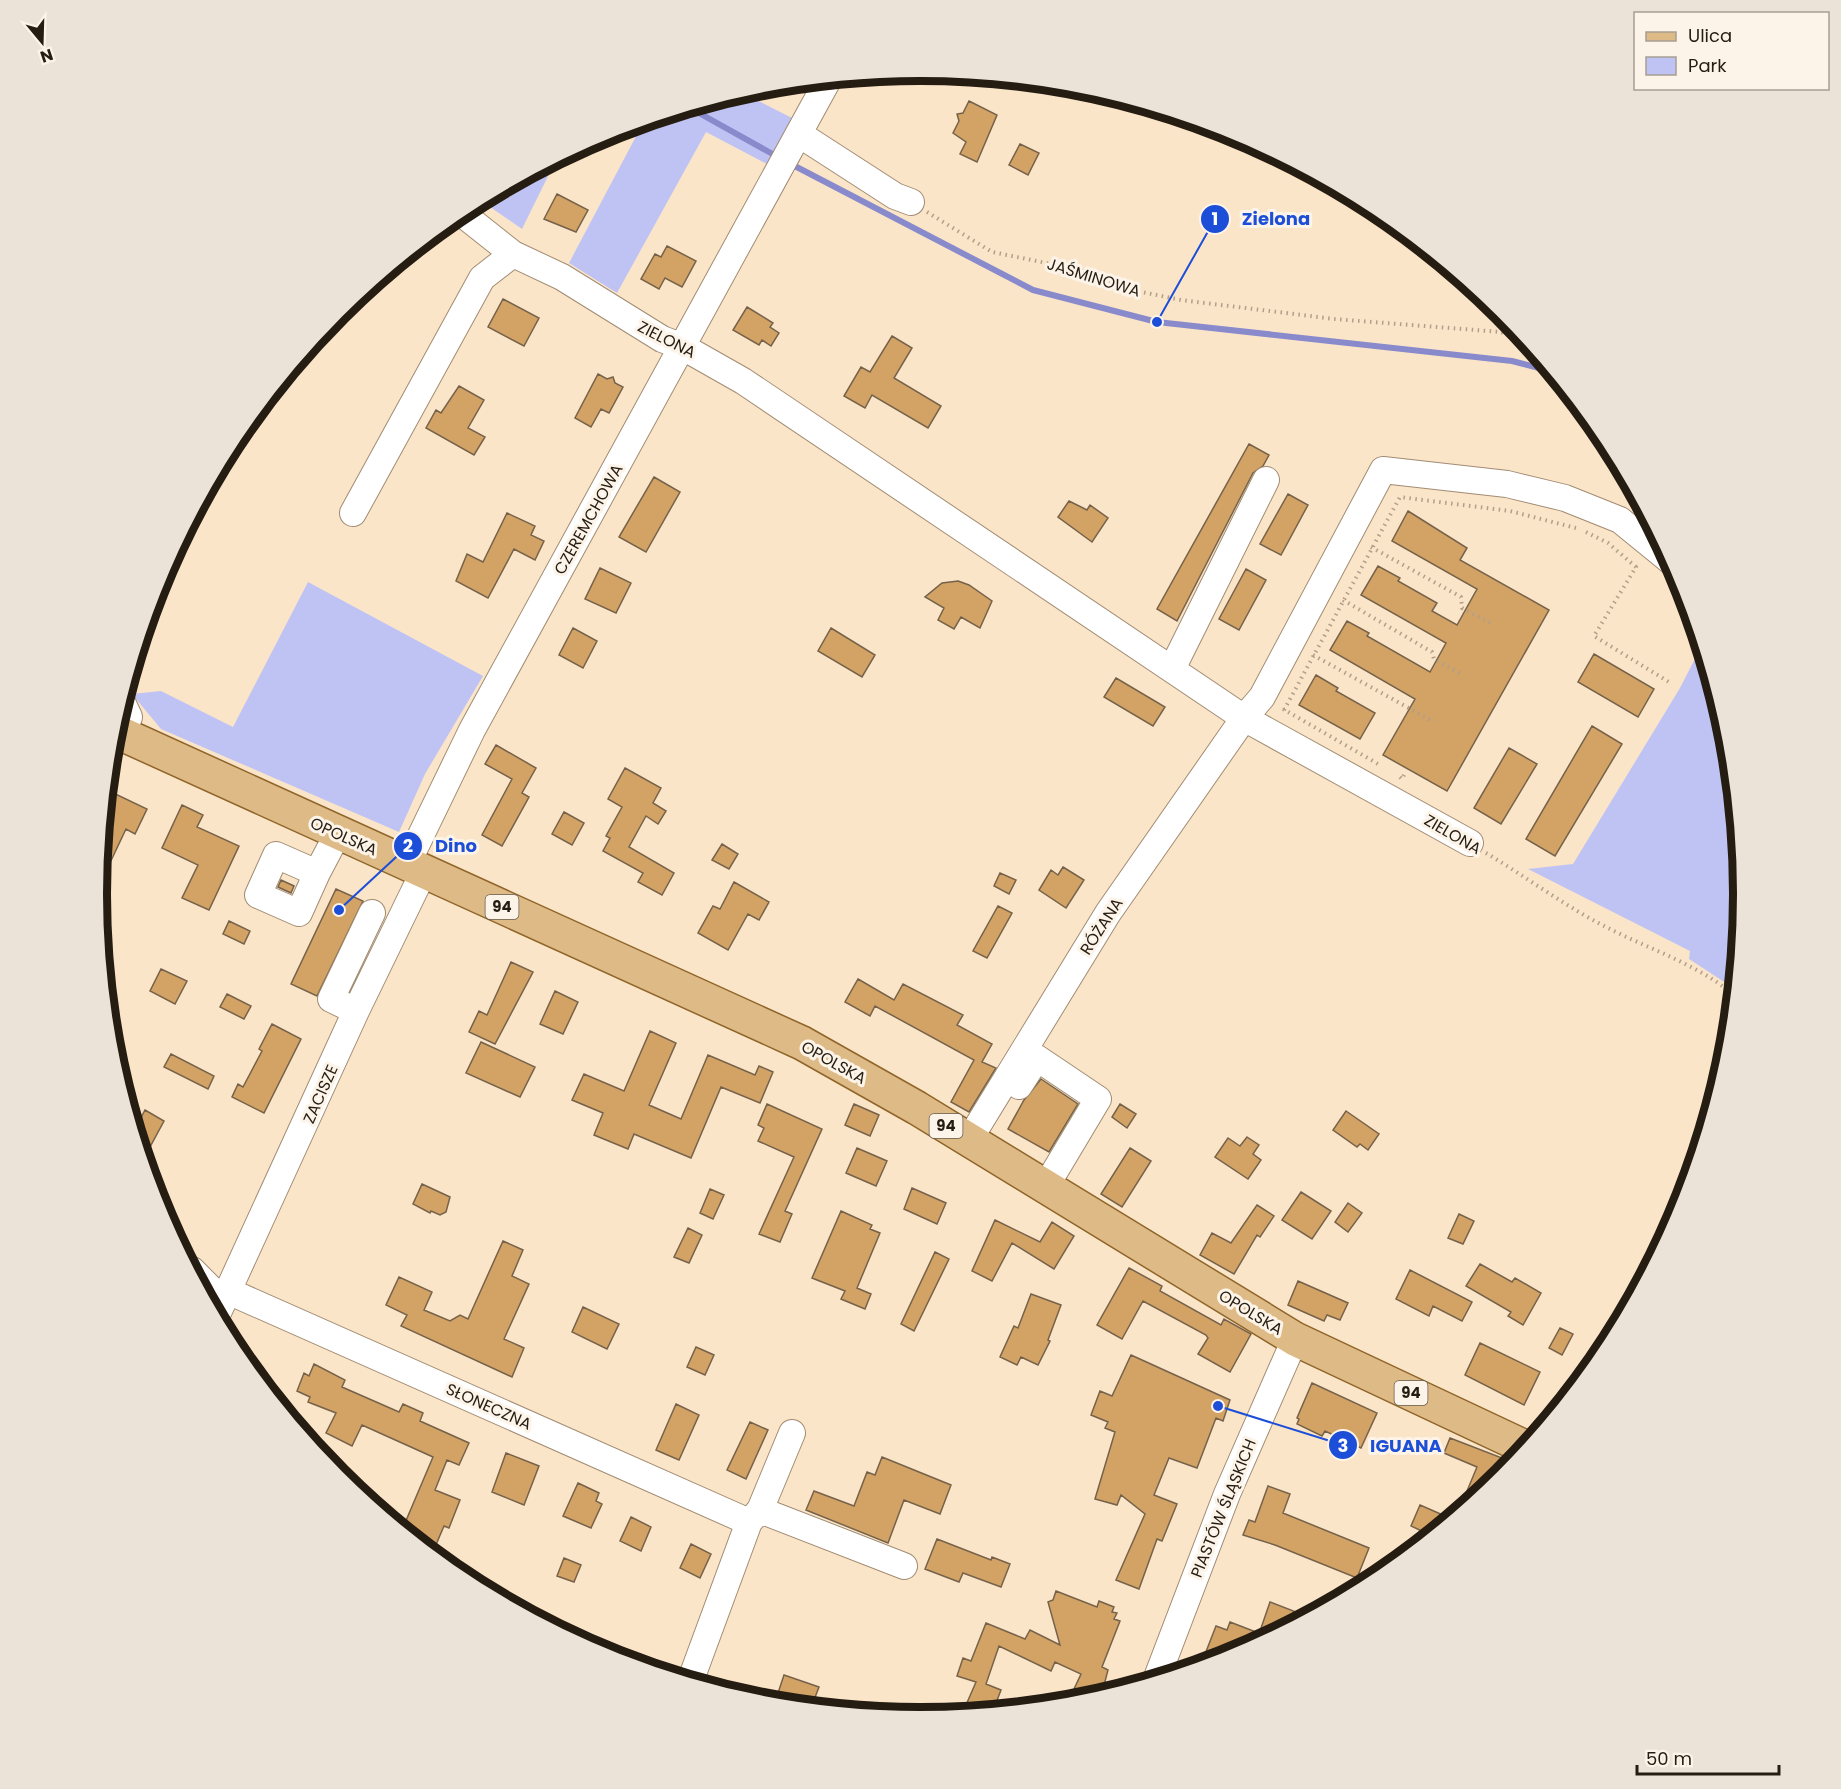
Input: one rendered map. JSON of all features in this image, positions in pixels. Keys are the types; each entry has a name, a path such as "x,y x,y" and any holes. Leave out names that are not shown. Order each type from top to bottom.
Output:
{"main road":[{"name":"OPOLSKA","path":"123,734 801,1044 1046,1186 1295,1338 1520,1444"}],"street":[{"path":"824,87 795,140 895,196 911,202"},
{"name":"CZEREMCHOWA","path":"415,867 472,730 795,140"},
{"name":"ZIELONA","path":"468,219 513,254 562,277 662,339 683,346 753,387 1244,718 1470,843"},
{"path":"353,513 482,278 513,254"},
{"name":"RÓŻANA","path":"975,1144 1108,912 1244,718 1262,697 1383,470 1507,484 1565,498 1620,520 1657,550"},
{"path":"1173,669 1266,480"},
{"path":"311,887 276,855 258,896 299,914 338,833"},
{"name":"ZACISZE","path":"222,1303 356,1011 415,867"},
{"path":"356,1011 331,999 372,913"},
{"path":"975,1144 1036,1058 1098,1099 1046,1186"},
{"path":"210,1290 222,1303"},
{"name":"SŁONECZNA","path":"222,1303 754,1516 904,1566"},
{"name":"PIASTÓW ŚLĄSKICH","path":"1159,1672 1227,1494 1295,1338"},
{"path":"693,1675 754,1516 792,1433"}],"path":[{"name":"JAŚMINOWA","path":"911,202 968,235 992,252 1076,269 1142,292 1181,300 1334,319 1502,333 1513,337"},
{"path":"1284,710 1400,496 1510,510 1584,531 1608,543 1636,567 1594,636 1669,682"},
{"path":"1349,536 1461,597 1462,608 1490,623"},
{"path":"1322,588 1432,652 1434,659 1461,674"},
{"path":"1292,643 1434,722"},
{"path":"1262,697 1383,767"},
{"path":"1392,773 1402,779 1406,771"},
{"name":"ZIELONA","path":"1470,843 1611,930 1708,976 1728,991"}],"green space":[{"path":"754,99 794,119 767,164 706,132 617,293 569,263 638,132 710,109"},
{"path":"551,170 522,229 488,206"},
{"path":"308,582 483,676 425,774 399,832 161,729 133,694 161,691 233,727"},
{"path":"1697,654 1718,736 1727,788 1734,894 1729,985 1689,959 1690,951 1528,869 1573,864 1680,688"}],"building":[{"path":"969,101 997,115 977,162 960,154 966,142 953,133 959,121 957,114 963,113"},
{"path":"1020,144 1039,153 1028,175 1009,165"},
{"path":"557,194 588,210 576,232 544,219"},
{"path":"667,246 696,261 682,287 665,278 659,289 641,279 655,254 661,257"},
{"path":"503,299 539,318 524,346 488,327"},
{"path":"747,307 773,323 770,327 779,333 771,346 762,340 759,345 733,330"},
{"path":"892,336 912,348 894,378 941,406 928,428 872,395 865,408 844,396 861,367 870,372"},
{"path":"598,374 607,379 613,377 615,383 623,387 609,413 601,409 591,427 575,418"},
{"path":"459,386 484,400 468,428 485,437 474,455 426,428 436,410 441,413"},
{"path":"1249,444 1269,455 1263,466 1253,473 1177,621 1157,609"},
{"path":"654,477 680,492 646,552 619,537"},
{"path":"1288,494 1308,505 1281,555 1260,544"},
{"path":"1069,501 1087,510 1090,505 1108,518 1092,542 1058,517"},
{"path":"1408,511 1467,548 1460,560 1549,610 1447,791 1383,755 1415,699 1330,650 1347,621 1369,633 1367,636 1430,672 1446,643 1361,595 1378,566 1400,578 1398,581 1437,603 1432,611 1457,625 1477,589 1392,541"},
{"path":"507,513 535,526 531,535 544,541 535,560 514,549 488,598 456,581 467,554 483,562"},
{"path":"600,568 631,583 616,613 585,599"},
{"path":"1246,569 1266,580 1239,630 1219,619"},
{"path":"958,581 969,585 992,601 980,628 961,617 954,629 938,620 944,608 925,597 942,583"},
{"path":"573,628 597,641 583,668 559,655"},
{"path":"831,628 875,655 862,677 818,651"},
{"path":"1594,654 1654,689 1638,717 1578,682"},
{"path":"1316,675 1338,688 1336,691 1375,713 1360,739 1299,705"},
{"path":"1116,678 1165,707 1153,726 1104,697"},
{"path":"1592,726 1622,744 1555,856 1526,839"},
{"path":"496,745 536,768 522,793 529,797 502,846 482,835 512,779 485,764"},
{"path":"1509,748 1537,764 1501,824 1474,808"},
{"path":"625,768 661,788 653,803 666,811 658,824 646,816 629,847 674,873 662,895 638,882 643,873 603,851 610,838 606,836 622,807 608,799"},
{"path":"114,793 147,809 135,834 126,829 108,867"},
{"path":"182,805 203,815 197,827 239,846 209,910 182,898 198,865 162,848"},
{"path":"564,812 584,823 572,845 552,834"},
{"path":"722,844 738,854 729,869 712,860"},
{"path":"1063,867 1084,880 1066,908 1039,890 1051,870 1058,875"},
{"path":"1000,873 1016,880 1009,894 994,886"},
{"path":"281,880 294,886 291,893 278,887"},
{"path":"734,882 769,902 759,920 748,914 728,950 698,933 713,906 720,909"},
{"path":"336,889 363,901 317,996 291,984"},
{"path":"998,906 1012,913 987,958 973,951"},
{"path":"229,921 250,931 244,944 223,934"},
{"path":"511,962 533,972 495,1044 469,1032 479,1011 487,1015"},
{"path":"161,969 187,981 175,1004 150,991"},
{"path":"858,979 894,1000 903,984 963,1015 957,1025 992,1044 982,1062 996,1068 969,1112 951,1102 974,1060 875,1006 870,1016 845,1002"},
{"path":"555,991 578,1002 563,1034 540,1024"},
{"path":"227,994 251,1006 244,1019 220,1007"},
{"path":"272,1024 301,1039 264,1113 232,1097 238,1084 243,1087 262,1051 259,1049"},
{"path":"650,1031 676,1043 649,1105 681,1119 708,1055 755,1075 759,1066 773,1072 760,1103 721,1087 691,1158 634,1134 628,1149 594,1135 603,1113 572,1100 584,1074 624,1091"},
{"path":"481,1042 535,1067 520,1097 466,1073"},
{"path":"171,1054 214,1076 208,1089 164,1067"},
{"path":"1041,1079 1078,1104 1049,1152 1008,1129 1024,1100"},
{"path":"767,1104 822,1129 785,1211 792,1214 780,1242 759,1234 794,1157 758,1141 764,1128 758,1125"},
{"path":"854,1104 879,1115 870,1136 845,1125"},
{"path":"1120,1104 1136,1114 1127,1128 1112,1117"},
{"path":"145,1110 164,1121 148,1150 140,1120"},
{"path":"1346,1111 1379,1134 1368,1150 1360,1144 1357,1147 1333,1130"},
{"path":"1247,1137 1259,1145 1253,1154 1261,1160 1248,1179 1215,1157 1228,1138 1240,1146"},
{"path":"857,1148 887,1161 876,1186 846,1173"},
{"path":"1130,1148 1151,1161 1122,1207 1101,1194"},
{"path":"422,1184 450,1197 446,1212 440,1215 431,1211 430,1213 413,1204"},
{"path":"912,1188 946,1203 937,1224 904,1209"},
{"path":"710,1189 724,1195 713,1219 700,1213"},
{"path":"1301,1192 1331,1211 1312,1239 1282,1220"},
{"path":"1348,1203 1362,1213 1348,1232 1335,1222"},
{"path":"1257,1205 1274,1216 1260,1237 1257,1235 1234,1274 1200,1255 1212,1233 1231,1243"},
{"path":"841,1211 872,1225 870,1229 880,1233 857,1288 871,1294 865,1309 841,1299 845,1291 812,1278"},
{"path":"1459,1214 1474,1221 1463,1244 1448,1238"},
{"path":"995,1220 1040,1242 1052,1222 1074,1236 1054,1269 1012,1243 992,1281 972,1271"},
{"path":"688,1228 702,1235 689,1263 674,1257"},
{"path":"503,1241 523,1250 512,1276 529,1284 504,1339 524,1348 512,1377 401,1326 407,1315 386,1305 399,1277 432,1292 424,1310 450,1321 460,1315 468,1319"},
{"path":"935,1252 949,1259 914,1331 901,1324"},
{"path":"1480,1264 1512,1282 1515,1278 1541,1293 1523,1325 1508,1316 1511,1312 1466,1286"},
{"path":"1129,1268 1162,1286 1160,1291 1221,1325 1224,1319 1251,1334 1230,1372 1198,1354 1208,1338 1206,1335 1143,1301 1122,1339 1097,1325"},
{"path":"1410,1270 1472,1302 1462,1321 1433,1306 1429,1316 1396,1299"},
{"path":"1298,1281 1348,1303 1340,1320 1327,1315 1324,1321 1288,1305"},
{"path":"1031,1294 1061,1305 1048,1340 1050,1341 1038,1365 1021,1357 1017,1365 1000,1357 1014,1326 1018,1328"},
{"path":"583,1307 619,1324 607,1349 572,1332"},
{"path":"1560,1328 1573,1334 1562,1355 1549,1348"},
{"path":"1480,1343 1540,1372 1524,1405 1465,1375"},
{"path":"696,1347 714,1355 705,1375 687,1367"},
{"path":"1131,1355 1230,1400 1223,1421 1216,1418 1197,1468 1169,1458 1154,1495 1177,1504 1162,1541 1157,1539 1139,1589 1116,1580 1145,1514 1121,1495 1117,1505 1095,1499 1115,1432 1105,1428 1108,1422 1091,1415 1100,1391 1112,1396"},
{"path":"314,1364 345,1380 342,1387 399,1412 403,1404 423,1413 420,1421 469,1443 459,1465 447,1460 435,1490 460,1500 449,1528 444,1526 435,1547 405,1523 433,1457 362,1425 352,1446 326,1433 336,1413 308,1402 310,1397 297,1391 304,1373 309,1376"},
{"path":"1312,1383 1377,1413 1361,1448 1325,1431 1322,1436 1297,1424 1299,1419 1297,1418"},
{"path":"676,1404 699,1415 679,1460 656,1450"},
{"path":"750,1422 768,1430 746,1479 727,1470"},
{"path":"1450,1438 1506,1459 1463,1500 1477,1467 1444,1453"},
{"path":"506,1453 539,1466 524,1505 492,1492"},
{"path":"882,1457 951,1485 940,1514 904,1500 888,1543 806,1510 814,1491 854,1506 867,1472 875,1475"},
{"path":"578,1483 599,1493 596,1501 602,1504 591,1528 563,1516"},
{"path":"1268,1486 1290,1494 1283,1513 1369,1548 1357,1578 1275,1545 1243,1535 1249,1520 1255,1522"},
{"path":"1420,1505 1445,1516 1425,1533 1411,1526"},
{"path":"631,1517 651,1527 641,1551 620,1541"},
{"path":"937,1539 991,1560 992,1557 1010,1564 1001,1587 963,1573 959,1582 925,1569"},
{"path":"691,1544 711,1554 700,1578 680,1568"},
{"path":"564,1558 581,1565 574,1582 557,1576"},
{"path":"1056,1591 1097,1607 1099,1601 1114,1607 1112,1612 1117,1613 1114,1619 1120,1621 1102,1667 1108,1670 1104,1686 1072,1693 1081,1674 1055,1662 1051,1671 999,1646 986,1684 1001,1690 996,1704 966,1705 976,1682 957,1676 963,1658 971,1661 986,1623 1025,1639 1030,1630 1060,1645 1048,1602 1053,1600"},
{"path":"1270,1602 1300,1613 1263,1632 1260,1631"},
{"path":"1230,1622 1259,1633 1204,1657 1216,1626 1227,1630"},
{"path":"784,1675 819,1687 814,1701 777,1695"}],"waterway":[{"name":"ZIELONA","path":"698,113 778,157"},
{"name":"ZIELONA","path":"789,163 1033,290 1157,322 1512,361 1541,368"}],"place":[{"name":"Zielona","path":"1157,322"},
{"name":"Dino","path":"339,910"},
{"name":"IGUANA","path":"1218,1406"}]}
